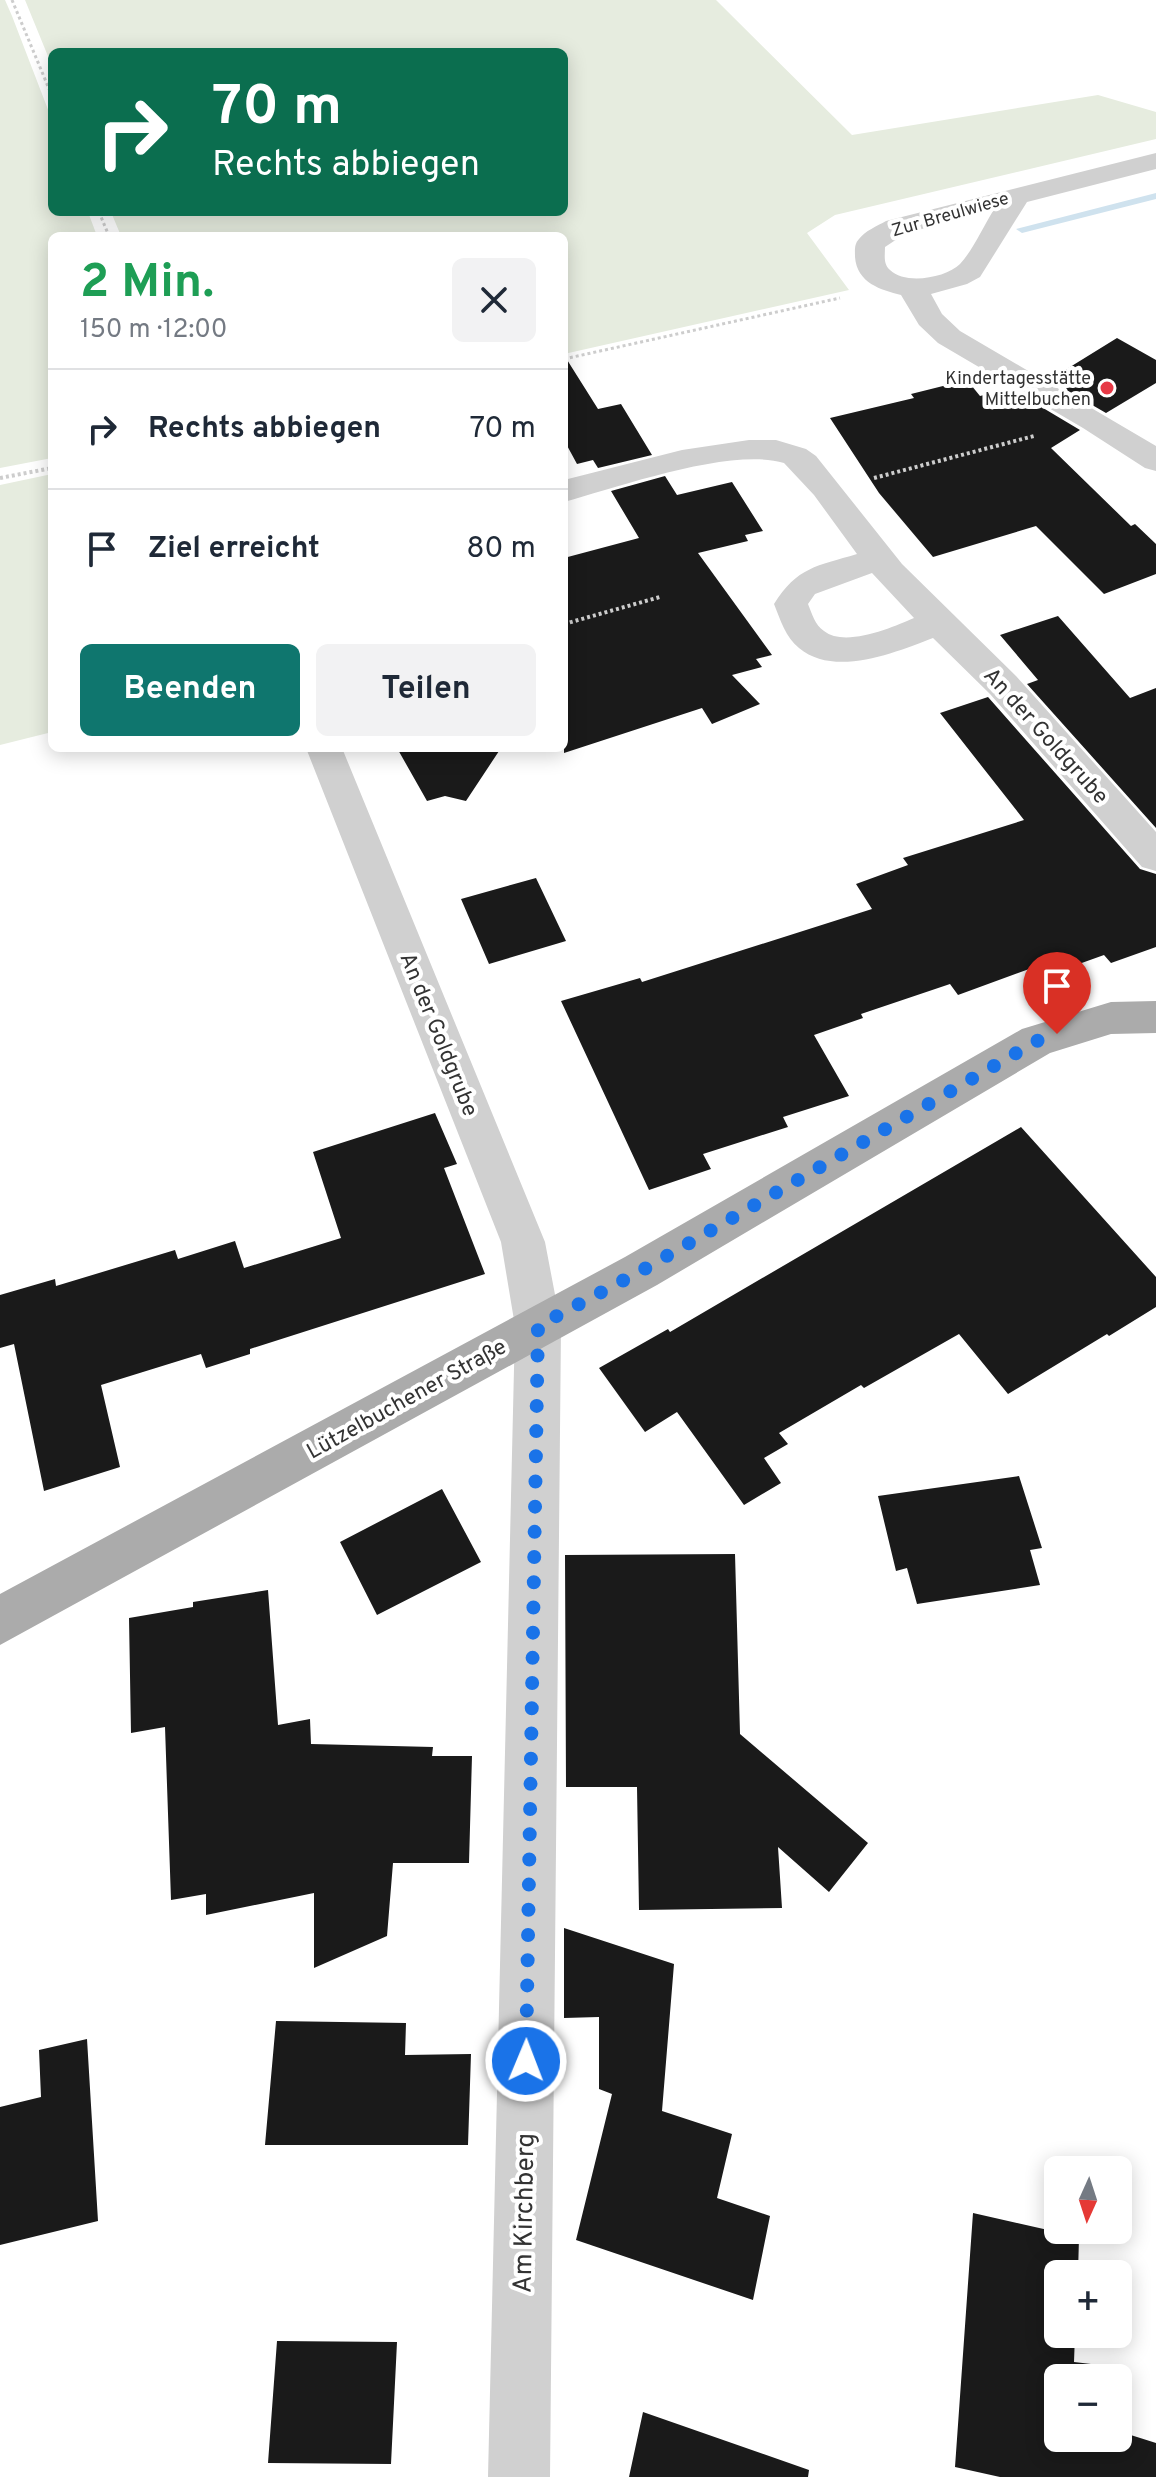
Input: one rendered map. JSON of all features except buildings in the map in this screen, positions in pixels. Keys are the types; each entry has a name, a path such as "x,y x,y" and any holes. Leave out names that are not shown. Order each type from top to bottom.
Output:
{"main road":[{"name":"Lützelbuchener Straße","path":"0,1621 641,1271 1037,1041 1111,1018 1156,1017"}],"street":[{"name":"Zur Breulwiese","path":"1017,196 970,271 947,283 902,286 880,279 871,267 870,243 896,227 1017,196 1156,161"},
{"path":"902,286 949,337 1094,421 1156,461"},
{"name":"An der Goldgrube","path":"568,490 738,449 772,448 795,456 879,559 1003,685 1155,854"},
{"path":"879,559 803,586 791,604 800,625 815,642 846,649 883,643 938,622"},
{"name":"An der Goldgrube","path":"326,752 523,1242 538,1326"},
{"name":"Am Kirchberg","path":"519,2477 538,1326"}],"path":[{"path":"12,0 48,86"},
{"path":"568,358 902,286"},
{"path":"826,491 1094,421"},
{"path":"0,478 48,469"},
{"path":"568,623 660,597"}],"shaded area":[{"path":"0,0 5,0 48,110 48,216 90,216 96,232 48,232 48,459 0,468"},
{"path":"25,0 716,0 852,135 1098,95 1156,112 1156,139 835,215 807,233 849,290 568,353 568,232 119,232 113,216 568,216 568,48 48,48 48,56"},
{"path":"48,475 48,733 0,745 0,485"}],"waterway":[{"path":"1022,229 1156,196"}],"place":[{"name":"Kindertagesstätte Mittelbuchen","path":"1107,388"}],"route":[{"path":"526,2061 538,1326 641,1271 1037,1041 1057,1034"}]}
